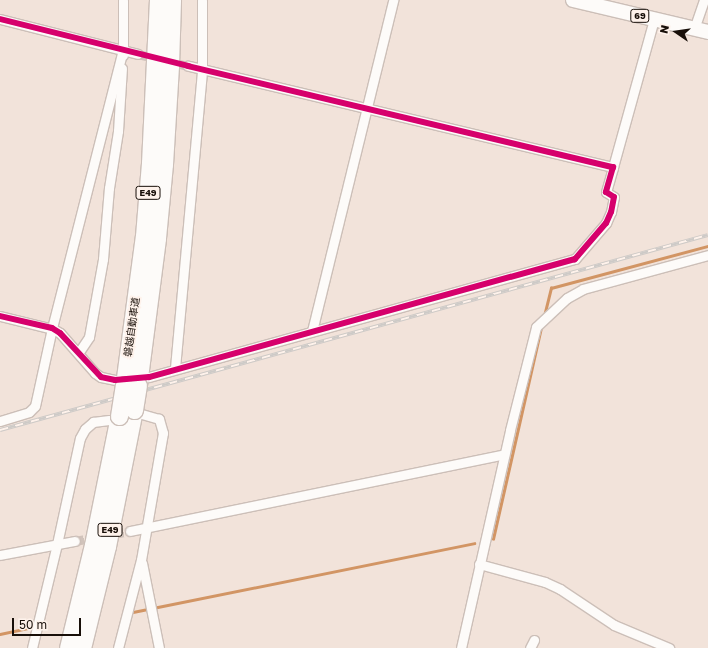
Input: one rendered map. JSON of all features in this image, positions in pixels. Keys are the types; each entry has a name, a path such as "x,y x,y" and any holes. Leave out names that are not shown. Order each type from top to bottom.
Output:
{"highway":[{"name":"磐越自動車道","path":"132,382 156,72 158,0"},
{"name":"磐越自動車道","path":"82,648 107,546 126,415 152,281 164,172 172,0"},
{"name":"磐越自動車道","path":"68,648 126,415"}],"main road":[{"name":"69","path":"573,0 701,31"}],"street":[{"path":"79,352 89,337 103,259 109,188 118,131 123,50 123,0"},
{"path":"175,368 202,69 202,0"},
{"path":"312,331 393,0"},
{"path":"701,31 704,0"},
{"path":"0,19 138,54"},
{"path":"0,316 52,328 60,333 79,352 101,377 132,382 175,368 224,357 312,331 575,259 606,223 611,212 614,197 606,192 654,19"},
{"path":"0,421 29,412 35,406 52,328 123,50"},
{"path":"188,66 613,167"},
{"path":"461,648 504,454 536,327 552,310 567,298 583,289 708,255"},
{"path":"32,648 58,544 80,438 85,429 93,422 126,415 159,419 163,433 141,560 118,648"},
{"path":"130,531 504,454"},
{"path":"0,555 75,541"},
{"path":"141,560 159,648"},
{"path":"480,564 545,582 560,589 614,625 669,648"}],"waterway":[{"path":"544,316 551,288 708,246"},
{"path":"493,539 541,327"},
{"path":"133,612 474,543"},
{"path":"0,634 34,627"}],"tunnel":[{"path":"138,54 188,66"},
{"path":"75,541 130,531"}],"railway":[{"path":"0,430 708,235"}],"cycle path":[{"path":"0,19 188,66 613,167 606,192 614,197 611,212 606,223 575,259 149,377 115,380 101,377 60,333 52,328 0,316"}]}
